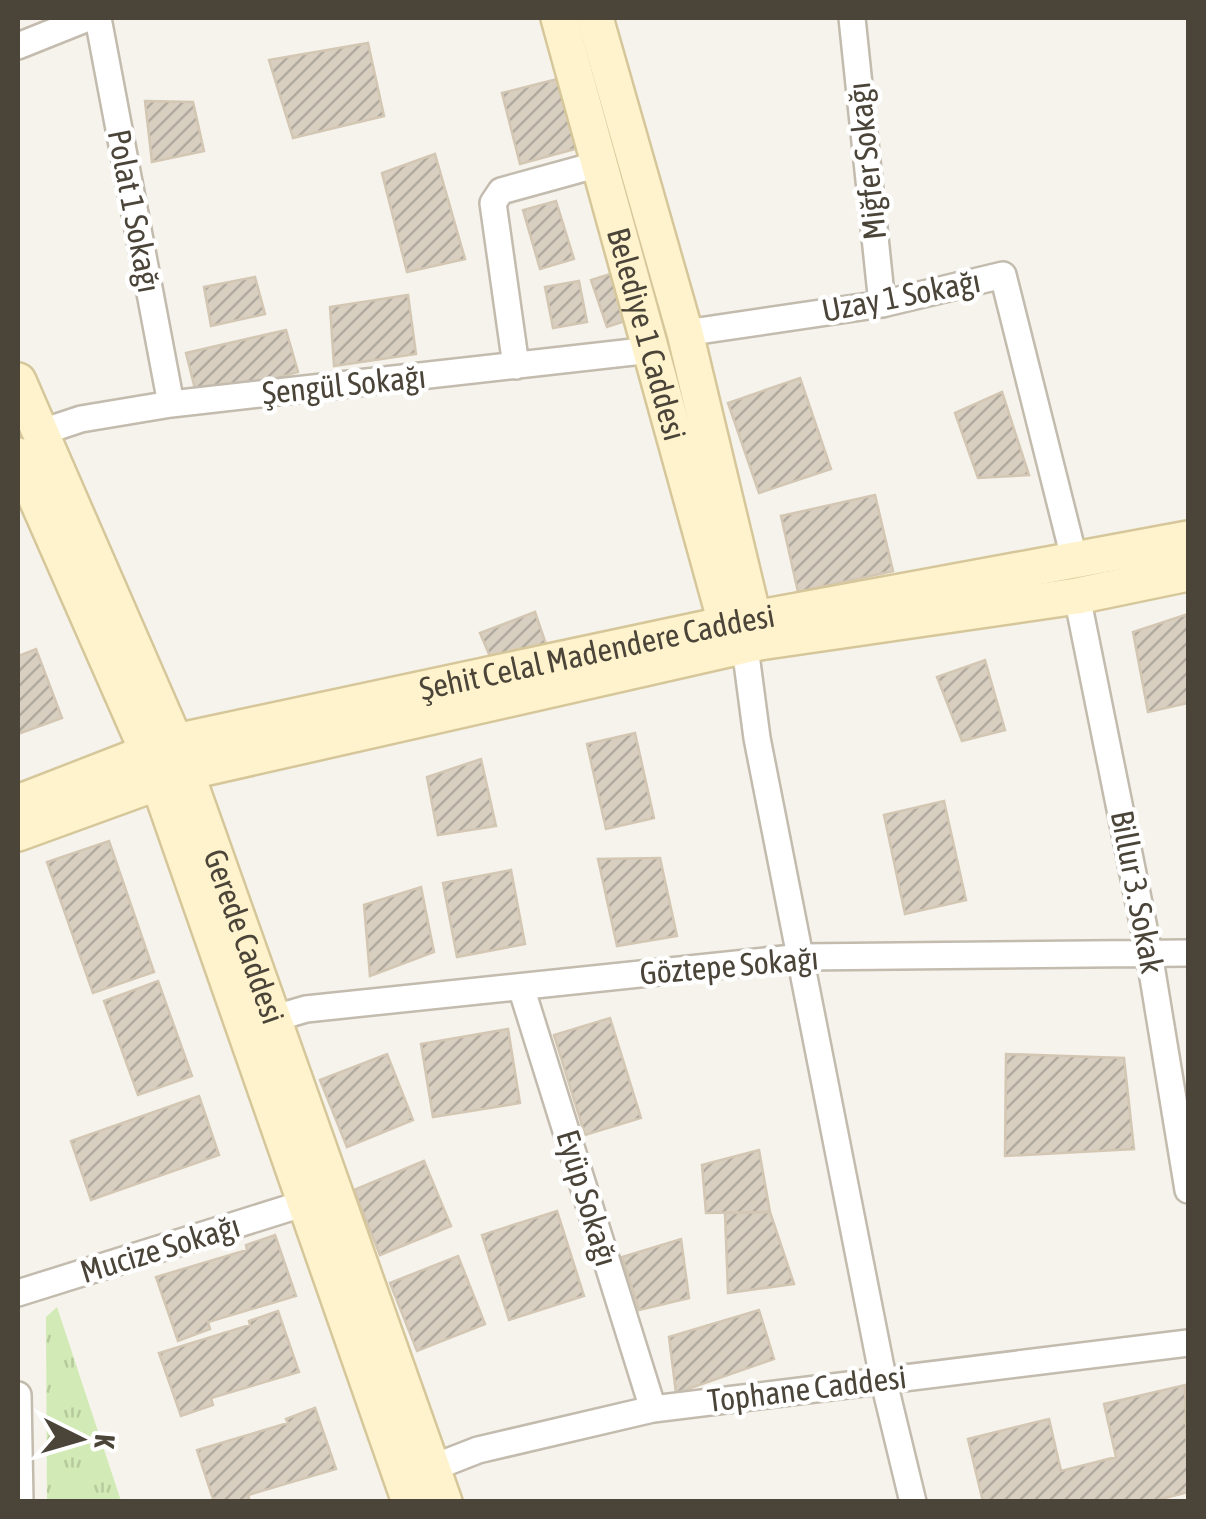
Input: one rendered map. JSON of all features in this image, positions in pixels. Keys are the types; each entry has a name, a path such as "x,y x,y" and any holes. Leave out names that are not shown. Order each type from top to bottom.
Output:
{"street":[{"path":"18,46 88,18"},
{"name":"Polat 1 Sokağı","path":"98,18 171,404"},
{"name":"Belediye 1 Caddesi","path":"559,18 651,350 744,636"},
{"name":"Belediye 1 Caddesi","path":"594,18 724,483 744,636"},
{"name":"Miğfer Sokağı","path":"852,18 882,304"},
{"path":"516,366 493,203 501,191 599,164"},
{"name":"Uzay 1 Sokağı","path":"685,334 882,304 1003,275 1076,579"},
{"name":"Şengül Sokağı","path":"25,444 81,419 171,404 651,350"},
{"name":"Gerede Caddesi","path":"18,381 25,444 167,762 414,1483"},
{"name":"Şehit Celal Madendere Caddesi","path":"1076,579 1188,539"},
{"name":"Şehit Celal Madendere Caddesi","path":"18,803 167,762 744,636 1076,579 1188,573"},
{"name":"Billur 3. Sokak","path":"1076,579 1150,953 1188,1190"},
{"path":"744,636 757,738 883,1378 913,1502"},
{"name":"Şehit Celal Madendere Caddesi","path":"18,834 167,762"},
{"name":"Göztepe Sokağı","path":"257,1026 306,1009 802,957 1188,953"},
{"name":"Eyüp Sokağı","path":"521,987 653,1409"},
{"name":"Gerede Caddesi","path":"257,1026 302,1204 414,1483 444,1502"},
{"name":"Mucize Sokağı","path":"18,1294 302,1204"},
{"name":"Tophane Caddesi","path":"414,1483 478,1450 653,1409 1188,1343"},
{"path":"18,1395 20,1502"}],"green space":[{"path":"57,1307 121,1501 47,1501 46,1317"}],"building":[{"path":"368,43 384,116 293,138 269,60"},
{"path":"565,77 582,147 520,164 502,93"},
{"path":"145,101 193,102 204,151 152,162"},
{"path":"435,154 465,259 407,272 382,173"},
{"path":"556,201 574,259 540,269 523,210"},
{"path":"623,270 638,317 607,327 591,280"},
{"path":"255,277 265,314 211,326 204,287"},
{"path":"579,281 587,322 553,328 545,287"},
{"path":"408,295 416,354 334,366 330,307"},
{"path":"286,330 298,372 198,401 186,353"},
{"path":"800,378 831,469 759,493 728,403"},
{"path":"1002,392 1029,475 978,478 955,413"},
{"path":"875,495 893,571 798,592 781,516"},
{"path":"535,612 547,647 492,661 480,633"},
{"path":"1188,614 1188,703 1148,712 1133,632"},
{"path":"36,649 62,718 18,734 18,656"},
{"path":"985,660 1005,730 962,741 937,677"},
{"path":"635,733 654,818 606,829 587,744"},
{"path":"481,759 496,826 438,835 427,777"},
{"path":"944,801 966,900 905,914 884,815"},
{"path":"109,841 154,972 93,993 47,862"},
{"path":"660,858 677,936 617,946 598,859"},
{"path":"511,870 525,944 457,957 443,883"},
{"path":"421,887 434,952 370,976 364,905"},
{"path":"158,981 192,1076 138,1095 104,1001"},
{"path":"610,1018 641,1118 585,1135 554,1035"},
{"path":"508,1029 520,1103 433,1117 421,1044"},
{"path":"387,1054 413,1120 347,1147 320,1080"},
{"path":"1006,1054 1124,1058 1134,1149 1005,1156"},
{"path":"199,1096 219,1155 91,1200 71,1141"},
{"path":"759,1150 770,1212 706,1213 702,1165"},
{"path":"424,1161 451,1226 380,1255 354,1190"},
{"path":"557,1211 584,1296 509,1320 482,1235"},
{"path":"770,1212 794,1284 728,1293 725,1213"},
{"path":"275,1235 296,1296 208,1322 210,1329 178,1341 156,1277 247,1250 246,1245"},
{"path":"681,1239 689,1298 639,1310 622,1257"},
{"path":"458,1256 485,1324 417,1351 390,1283"},
{"path":"759,1310 774,1359 676,1393 669,1337"},
{"path":"278,1311 299,1372 211,1398 213,1405 181,1416 159,1353 250,1325 249,1321"},
{"path":"1185,1385 1188,1492 1150,1502 983,1502 968,1439 1049,1419 1061,1471 1116,1457 1104,1404"},
{"path":"315,1408 336,1469 248,1495 250,1502 214,1502 197,1450 288,1423 286,1419"}]}
